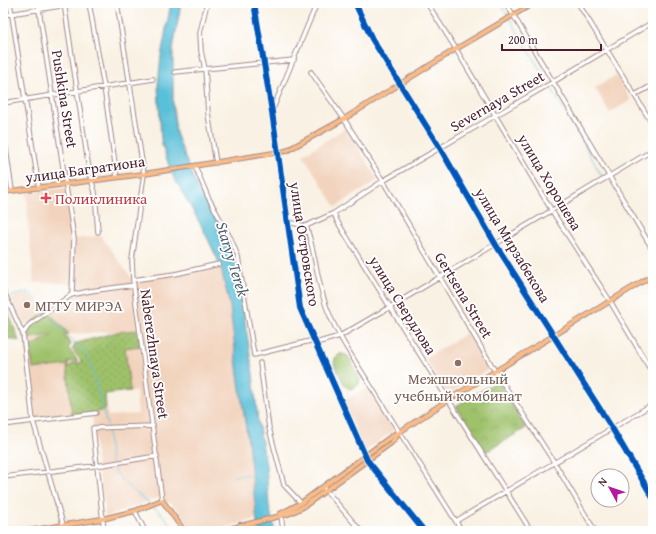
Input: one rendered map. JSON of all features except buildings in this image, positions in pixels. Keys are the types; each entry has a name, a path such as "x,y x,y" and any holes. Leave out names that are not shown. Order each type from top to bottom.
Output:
{"main road":[{"path":"193,166 286,151 344,119 456,49 534,3"},
{"name":"улица Багратиона","path":"3,192 144,174 193,166"},
{"path":"220,531 288,514 303,506 398,432 448,399 495,372 653,275"},
{"path":"281,515 324,489"},
{"path":"26,531 102,519 135,511 162,500"},
{"name":"Naberezhnaya Street","path":"162,500 184,531"},
{"path":"240,525 243,531"}],"street":[{"path":"10,3 39,188"},
{"name":"Pushkina Street","path":"38,3 74,239 72,295"},
{"path":"3,15 80,3"},
{"path":"89,3 104,87 117,177"},
{"name":"Naberezhnaya Street","path":"117,3 144,174 132,260 162,500"},
{"path":"207,3 200,33 205,69 208,113 216,163"},
{"name":"улица Островского","path":"254,3 272,112 300,308 366,458 424,531"},
{"path":"272,112 317,3"},
{"name":"улица Мирзабекова","path":"355,3 372,39 440,148 496,245 612,428 653,498"},
{"name":"улица Хорошева","path":"427,3 552,211 610,301 653,374"},
{"path":"506,3 653,250"},
{"path":"578,3 653,125"},
{"path":"64,5 95,192 98,232"},
{"name":"Severnaya Street","path":"306,226 334,213 383,181 653,22"},
{"path":"175,72 294,60"},
{"name":"Gertsena Street","path":"311,72 344,119 383,181 495,372 554,462 595,531"},
{"path":"3,103 153,79"},
{"path":"635,95 653,85"},
{"path":"3,128 12,191"},
{"path":"193,166 231,239 238,257 254,355 340,336 496,245 653,150"},
{"name":"улица Свердлова","path":"334,213 337,221 390,307 531,531"},
{"path":"288,222 306,226"},
{"name":"улица Островского","path":"306,226 310,238 319,283 328,312 340,336 398,432 462,531"},
{"path":"134,280 176,274 219,264"},
{"path":"23,334 29,325 72,295 90,290 134,285"},
{"path":"3,290 23,334 33,421 65,531"},
{"path":"260,363 269,428 284,485 301,503"},
{"path":"456,521 653,404"},
{"path":"3,425 96,413"},
{"path":"104,531 92,428 153,426"},
{"path":"3,477 156,456"},
{"path":"324,489 361,531"},
{"path":"135,511 145,531"},
{"path":"281,515 283,531"},
{"path":"648,531 653,528"}],"shaded area":[{"path":"616,75 631,100 610,113 595,88"},
{"path":"346,128 378,180 336,207 303,155"},
{"path":"66,188 74,239 101,236 133,280 146,276 219,264 231,316 239,384 246,425 256,519 212,531 191,531 178,510 170,503 162,500 160,497 105,517 105,505 97,465 92,414 107,409 108,416 138,414 136,391 130,391 125,348 142,346 140,330 69,334 47,311 71,295 71,284 49,282 34,283 27,193"},
{"name":"МГТУ МИРЭА","path":"28,293 44,312 25,324 11,298"},
{"name":"Межшкольный учебный комбинат","path":"468,332 491,368 447,395 425,359"},
{"path":"68,335 72,382 88,413 34,421 25,339"},
{"path":"368,387 394,430 364,452 343,402"}],"green space":[{"path":"3,299 4,300 19,341 3,337"},
{"path":"47,311 69,334 64,335 71,345 68,348 78,361 68,362 68,365 33,369 30,347 52,335 25,339 25,334 32,322"},
{"path":"138,330 140,346 125,348 130,391 105,394 106,409 94,413 72,415 67,367 71,366 72,364 82,362 72,349 75,346 74,344 117,332"},
{"path":"340,354 348,356 360,380 356,387 350,389 345,386 334,364 335,358"},
{"path":"498,381 526,428 484,453 456,406"}],"water":[{"name":"Staryy Terek","path":"171,3 181,3 173,49 173,105 176,133 199,192 212,210 232,250 238,275 253,374 258,422 266,465 269,506 275,531 259,531 257,522 230,307 221,269 202,227 172,174 161,139 158,85 161,56"}],"waterway":[{"path":"500,3 508,16"},
{"path":"510,19 548,83"},
{"path":"550,86 603,178"},
{"path":"8,297 29,292 89,358 107,425"},
{"path":"107,428 111,463"},
{"path":"112,466 124,482 149,503"},
{"path":"234,476 251,474"},
{"path":"151,505 164,516 175,531"},
{"path":"643,531 653,525"}],"cycle path":[{"path":"254,3 272,112 300,308 367,460 424,531"},
{"path":"355,3 372,39 440,148 496,245 612,428 653,498"}],"place":[{"name":"Поликлиника","path":"46,198"},
{"name":"МГТУ МИРЭА","path":"27,305"},
{"name":"Межшкольный учебный комбинат","path":"458,363"}]}
